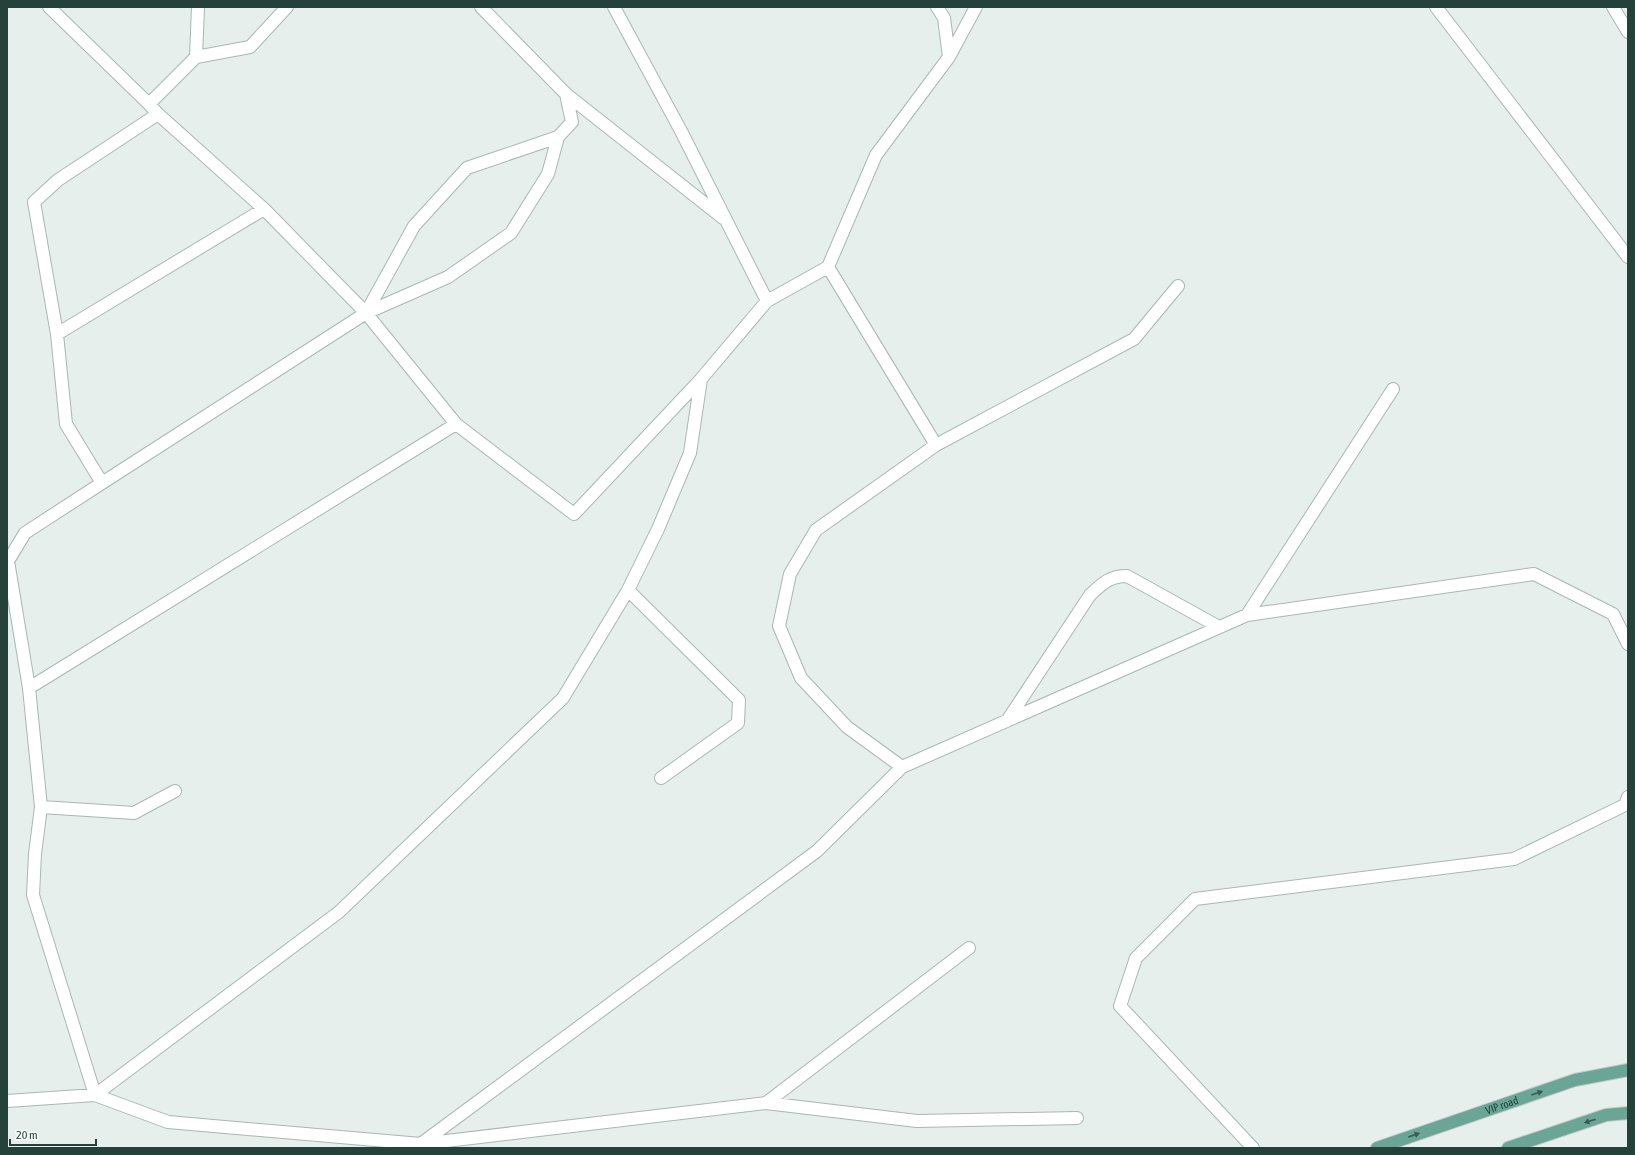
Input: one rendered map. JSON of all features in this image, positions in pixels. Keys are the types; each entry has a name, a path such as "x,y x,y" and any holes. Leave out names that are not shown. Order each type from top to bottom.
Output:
{"main road":[{"name":"VIP road","path":"1377,1148 1575,1080 1628,1070"},
{"path":"1508,1148 1606,1115 1628,1113"}],"street":[{"path":"49,7 158,114 264,209 366,313 456,424 574,514 701,379 768,301 828,267 876,155 949,57 976,7"},
{"path":"196,58 198,7"},
{"path":"149,104 196,58 250,47 287,7"},
{"path":"481,7 566,94 727,222"},
{"path":"614,7 681,131 768,301"},
{"path":"937,7 944,18 949,57"},
{"path":"1436,7 1628,257"},
{"path":"1613,7 1628,32"},
{"path":"95,1095 33,895 35,854 41,807 29,688 8,561 25,533 366,313 448,277 511,233 548,174 558,137 572,122 566,94"},
{"path":"102,483 66,424 57,334 34,202 58,180 158,114"},
{"path":"366,313 414,226 467,168 558,137"},
{"path":"57,334 264,209"},
{"path":"828,267 936,445"},
{"path":"902,767 846,727 801,678 779,626 790,574 816,530 936,445 1134,339 1178,286"},
{"path":"95,1095 339,912 563,698 628,590 658,529 690,453 701,379"},
{"path":"1247,615 1393,389"},
{"path":"29,688 456,424"},
{"path":"421,1144 817,851 902,767 1247,615 1534,574 1613,614 1628,644"},
{"path":"1007,721 1090,595 1105,582 1116,576 1127,576 1219,627"},
{"path":"628,590 739,700 738,723 662,778"},
{"path":"41,807 134,813 175,792"},
{"path":"1252,1148 1120,1006 1136,958 1195,899 1514,859 1625,805 1628,797"},
{"path":"766,1103 969,948"},
{"path":"7,1101 95,1095 168,1122 421,1144 766,1103 917,1121 1077,1118"}]}
